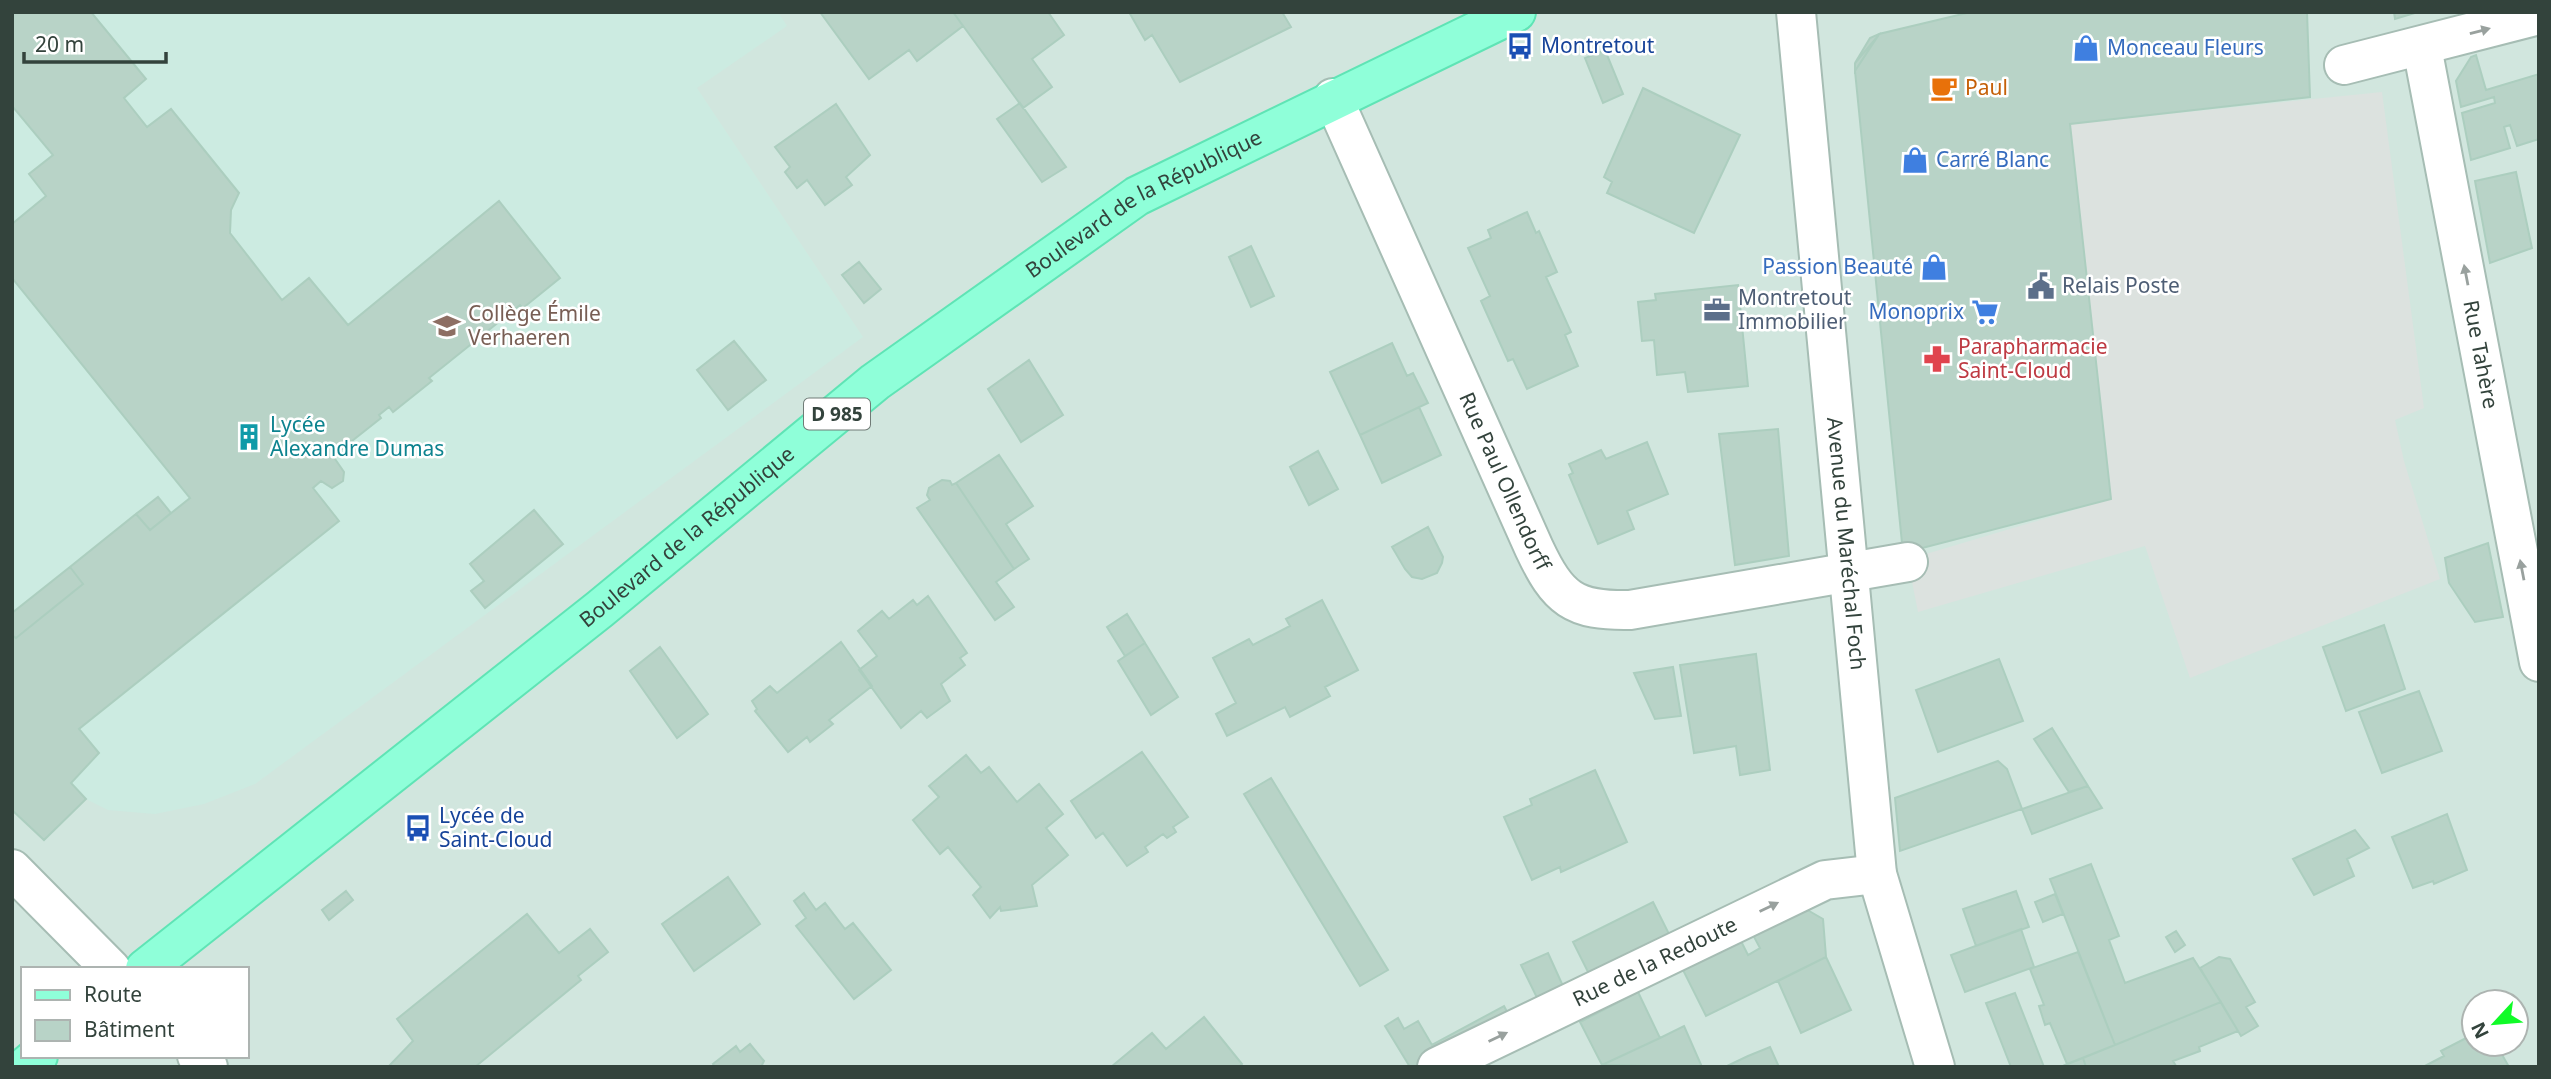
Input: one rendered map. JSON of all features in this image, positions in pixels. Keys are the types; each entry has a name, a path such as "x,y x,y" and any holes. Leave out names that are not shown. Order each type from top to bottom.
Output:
{"main road":[{"name":"Boulevard de la République","path":"148,967 600,609 875,382 1137,196 1333,98 1516,12"}],"street":[{"name":"Avenue du Maréchal Foch","path":"1796,12 1877,874 1935,1067"},
{"path":"2344,65 2539,15"},
{"name":"Rue Tahère","path":"2422,47 2539,662"},
{"name":"Rue Paul Ollendorff","path":"1333,98 1548,578 1570,599 1595,610 1630,610 1908,562"},
{"path":"12,869 109,967"},
{"name":"Rue de la Redoute","path":"1437,1067 1825,880 1877,874"}],"shaded area":[{"path":"12,12 2539,12 2539,1067 12,1067"},
{"path":"12,12 778,12 787,26 697,88 863,337 255,784 204,804 155,814 108,810 86,799 44,840 12,810"},
{"path":"2382,92 2424,408 2395,420 2404,461 2440,579 2190,678 2145,546 1918,612 1908,562 1919,556 2111,499 2070,124"}],"building":[{"name":"Lycée Alexandre Dumas","path":"12,12 91,12 146,79 124,98 147,127 171,109 239,193 231,210 230,233 282,300 309,278 348,325 499,201 560,278 523,308 520,305 429,378 432,381 393,412 389,407 379,415 381,418 333,456 344,472 343,481 332,488 321,481 313,488 339,521 79,729 99,753 71,783 86,799 44,840 12,810 12,635 16,638 83,584 70,567 136,514 150,530 190,498 12,278 12,224 46,196 29,174 53,155 12,106"},
{"path":"820,12 953,12 963,26 917,61 909,50 869,79"},
{"path":"953,12 1048,12 1064,35 1032,59 1052,87 1023,108"},
{"path":"1129,12 1282,12 1291,27 1180,82 1152,35 1145,40"},
{"name":"Monoprix","path":"1971,12 2307,12 2310,97 2070,124 2111,499 1903,553 1855,71 1879,34"},
{"path":"2394,12 2418,12 2395,19"},
{"path":"1879,34 1878,36 1855,63 1870,38"},
{"path":"1878,36 1855,71 1855,63"},
{"path":"1605,50 1623,94 1603,103 1585,58"},
{"path":"2476,55 2486,90 2539,74 2539,139 2517,146 2510,125 2504,127 2510,148 2471,160 2462,113 2495,103 2494,97 2461,107 2456,81 2471,57"},
{"path":"1643,88 1740,135 1694,233 1607,193 1612,182 1604,177"},
{"path":"1020,103 1066,167 1042,182 997,119"},
{"path":"836,104 870,155 846,177 852,185 825,205 807,180 797,188 785,172 790,167 775,147"},
{"path":"2516,172 2532,248 2490,263 2475,181"},
{"path":"1527,212 1536,233 1539,231 1557,272 1546,277 1571,332 1565,335 1578,366 1527,389 1513,359 1508,361 1481,301 1490,296 1468,248 1491,238 1488,230"},
{"path":"1251,246 1274,296 1251,307 1229,257"},
{"path":"859,262 881,289 864,303 842,275"},
{"path":"1738,285 1748,386 1688,392 1685,372 1657,375 1654,340 1642,341 1638,302 1656,300 1655,294"},
{"path":"734,341 766,380 728,410 697,370"},
{"path":"1392,343 1407,376 1413,373 1428,403 1360,435 1330,372"},
{"path":"1029,360 1063,415 1021,442 988,389"},
{"path":"1419,407 1441,455 1382,483 1360,435"},
{"path":"1778,429 1789,556 1735,565 1719,434"},
{"path":"1647,442 1668,494 1627,511 1634,529 1598,544 1569,475 1573,473 1569,464 1601,450 1606,459"},
{"path":"1318,451 1338,489 1309,505 1290,467"},
{"path":"999,455 1033,506 1006,524 1029,559 1014,569 956,483"},
{"path":"942,480 950,481 952,485 956,483 1014,569 996,582 1014,607 995,620 917,508 930,500 927,495 929,488"},
{"path":"158,497 171,513 150,530 136,514"},
{"path":"534,510 563,544 485,608 471,591 484,581 470,564"},
{"path":"1428,527 1443,557 1442,563 1437,573 1422,579 1412,577 1392,547"},
{"path":"2488,543 2503,617 2475,622 2449,583 2445,558"},
{"path":"70,567 83,584 16,638 12,635 12,613"},
{"path":"928,596 967,653 960,658 965,665 941,684 950,701 927,718 921,711 901,728 859,670 877,656 858,631 882,611 889,619 913,600 917,605"},
{"path":"1322,600 1358,670 1325,687 1330,696 1290,717 1285,707 1227,736 1216,714 1236,703 1213,658 1249,639 1253,645 1290,626 1286,619"},
{"path":"1127,614 1145,643 1125,656 1107,627"},
{"path":"2384,625 2405,689 2346,711 2323,647"},
{"path":"841,642 872,686 829,720 833,724 810,742 807,737 788,752 755,711 757,709 752,701 770,686 777,693"},
{"path":"1145,643 1178,697 1151,715 1118,661"},
{"path":"660,647 708,714 677,738 630,671"},
{"path":"1756,654 1770,770 1740,775 1736,746 1694,753 1680,665"},
{"path":"1999,659 2023,721 1938,752 1916,690"},
{"path":"1673,667 1681,716 1655,719 1634,673"},
{"path":"2419,691 2442,751 2382,773 2359,712"},
{"path":"2052,728 2088,786 2069,792 2034,739"},
{"path":"1142,752 1188,817 1173,827 1176,832 1167,838 1163,834 1145,847 1148,852 1127,866 1103,833 1096,838 1071,801"},
{"path":"966,755 981,773 989,767 1017,802 1039,784 1063,814 1046,828 1068,855 1032,885 1037,906 1001,911 1000,907 990,918 973,895 981,887 948,847 940,854 913,820 939,797 929,786"},
{"path":"1998,761 2007,769 2022,809 1900,851 1895,798"},
{"path":"1595,770 1627,842 1561,872 1560,867 1532,880 1504,817 1532,805 1530,799"},
{"path":"1271,778 1388,970 1360,986 1244,794"},
{"path":"2088,786 2102,808 2032,834 2022,809"},
{"path":"2447,814 2467,870 2434,884 2433,881 2413,888 2392,837"},
{"path":"2355,830 2369,848 2347,859 2354,876 2314,895 2293,859"},
{"path":"2091,864 2119,936 2109,940 2125,983 2193,958 2221,1002 2115,1045 2050,879"},
{"path":"728,877 760,924 694,971 662,924"},
{"path":"346,891 353,900 329,920 322,910"},
{"path":"2016,891 2029,927 1976,946 1963,909"},
{"path":"804,893 816,910 825,903 845,929 853,923 891,970 854,999 796,926 806,918 794,901"},
{"path":"2055,894 2063,914 2043,922 2035,902"},
{"path":"1653,902 1674,944 1594,984 1573,942"},
{"path":"1804,908 1823,919 1826,957 1706,1016 1683,970 1741,941 1748,955 1760,948 1753,935"},
{"path":"527,914 559,953 590,929 608,952 578,976 581,980 475,1067 388,1067 413,1041 397,1019"},
{"path":"2021,929 2034,967 1965,992 1951,955"},
{"path":"2176,931 2185,945 2175,952 2166,937"},
{"path":"2078,952 2115,1045 2067,1064 2050,1023 2045,1025 2039,1006 2044,1005 2030,969"},
{"path":"1548,953 1568,997 1543,1010 1521,965"},
{"path":"1826,957 1851,1010 1801,1033 1778,981"},
{"path":"2219,957 2230,959 2255,1002 2246,1007 2258,1026 2241,1036 2200,968"},
{"path":"1638,992 1660,1038 1602,1065 1580,1022"},
{"path":"2015,993 2044,1067 2011,1067 1986,1003"},
{"path":"2221,1002 2238,1031 2199,1047 2200,1051 2173,1061 2176,1066 2086,1067 2083,1058"},
{"path":"1504,1006 1514,1025 1431,1067 1410,1067 1385,1026 1398,1018 1404,1029 1418,1021 1432,1045"},
{"path":"1204,1017 1242,1064 1239,1067 1111,1067 1152,1033 1166,1049"},
{"path":"1684,1026 1702,1067 1602,1065 1660,1038"},
{"path":"2460,1041 2460,1058 2504,1058 2509,1067 2423,1067 2444,1056 2441,1051"},
{"path":"750,1044 764,1061 761,1067 715,1067 713,1064 736,1046 740,1052"},
{"path":"1770,1047 1779,1067 1725,1067 1748,1056"},
{"path":"2083,1058 2086,1067 2061,1067 2065,1065"}],"place":[{"name":"Montretout","path":"1520,46"},
{"name":"Monceau Fleurs","path":"2086,48"},
{"name":"Paul","path":"1944,88"},
{"name":"Carré Blanc","path":"1915,160"},
{"name":"Passion Beauté","path":"1934,267"},
{"name":"Relais Poste","path":"2041,286"},
{"name":"Montretout Immobilier","path":"1717,310"},
{"name":"Monoprix","path":"1985,312"},
{"name":"Collège Émile Verhaeren","path":"447,326"},
{"name":"Parapharmacie Saint-Cloud","path":"1937,359"},
{"name":"Lycée Alexandre Dumas","path":"249,437"},
{"name":"Lycée de Saint-Cloud","path":"418,828"}]}
